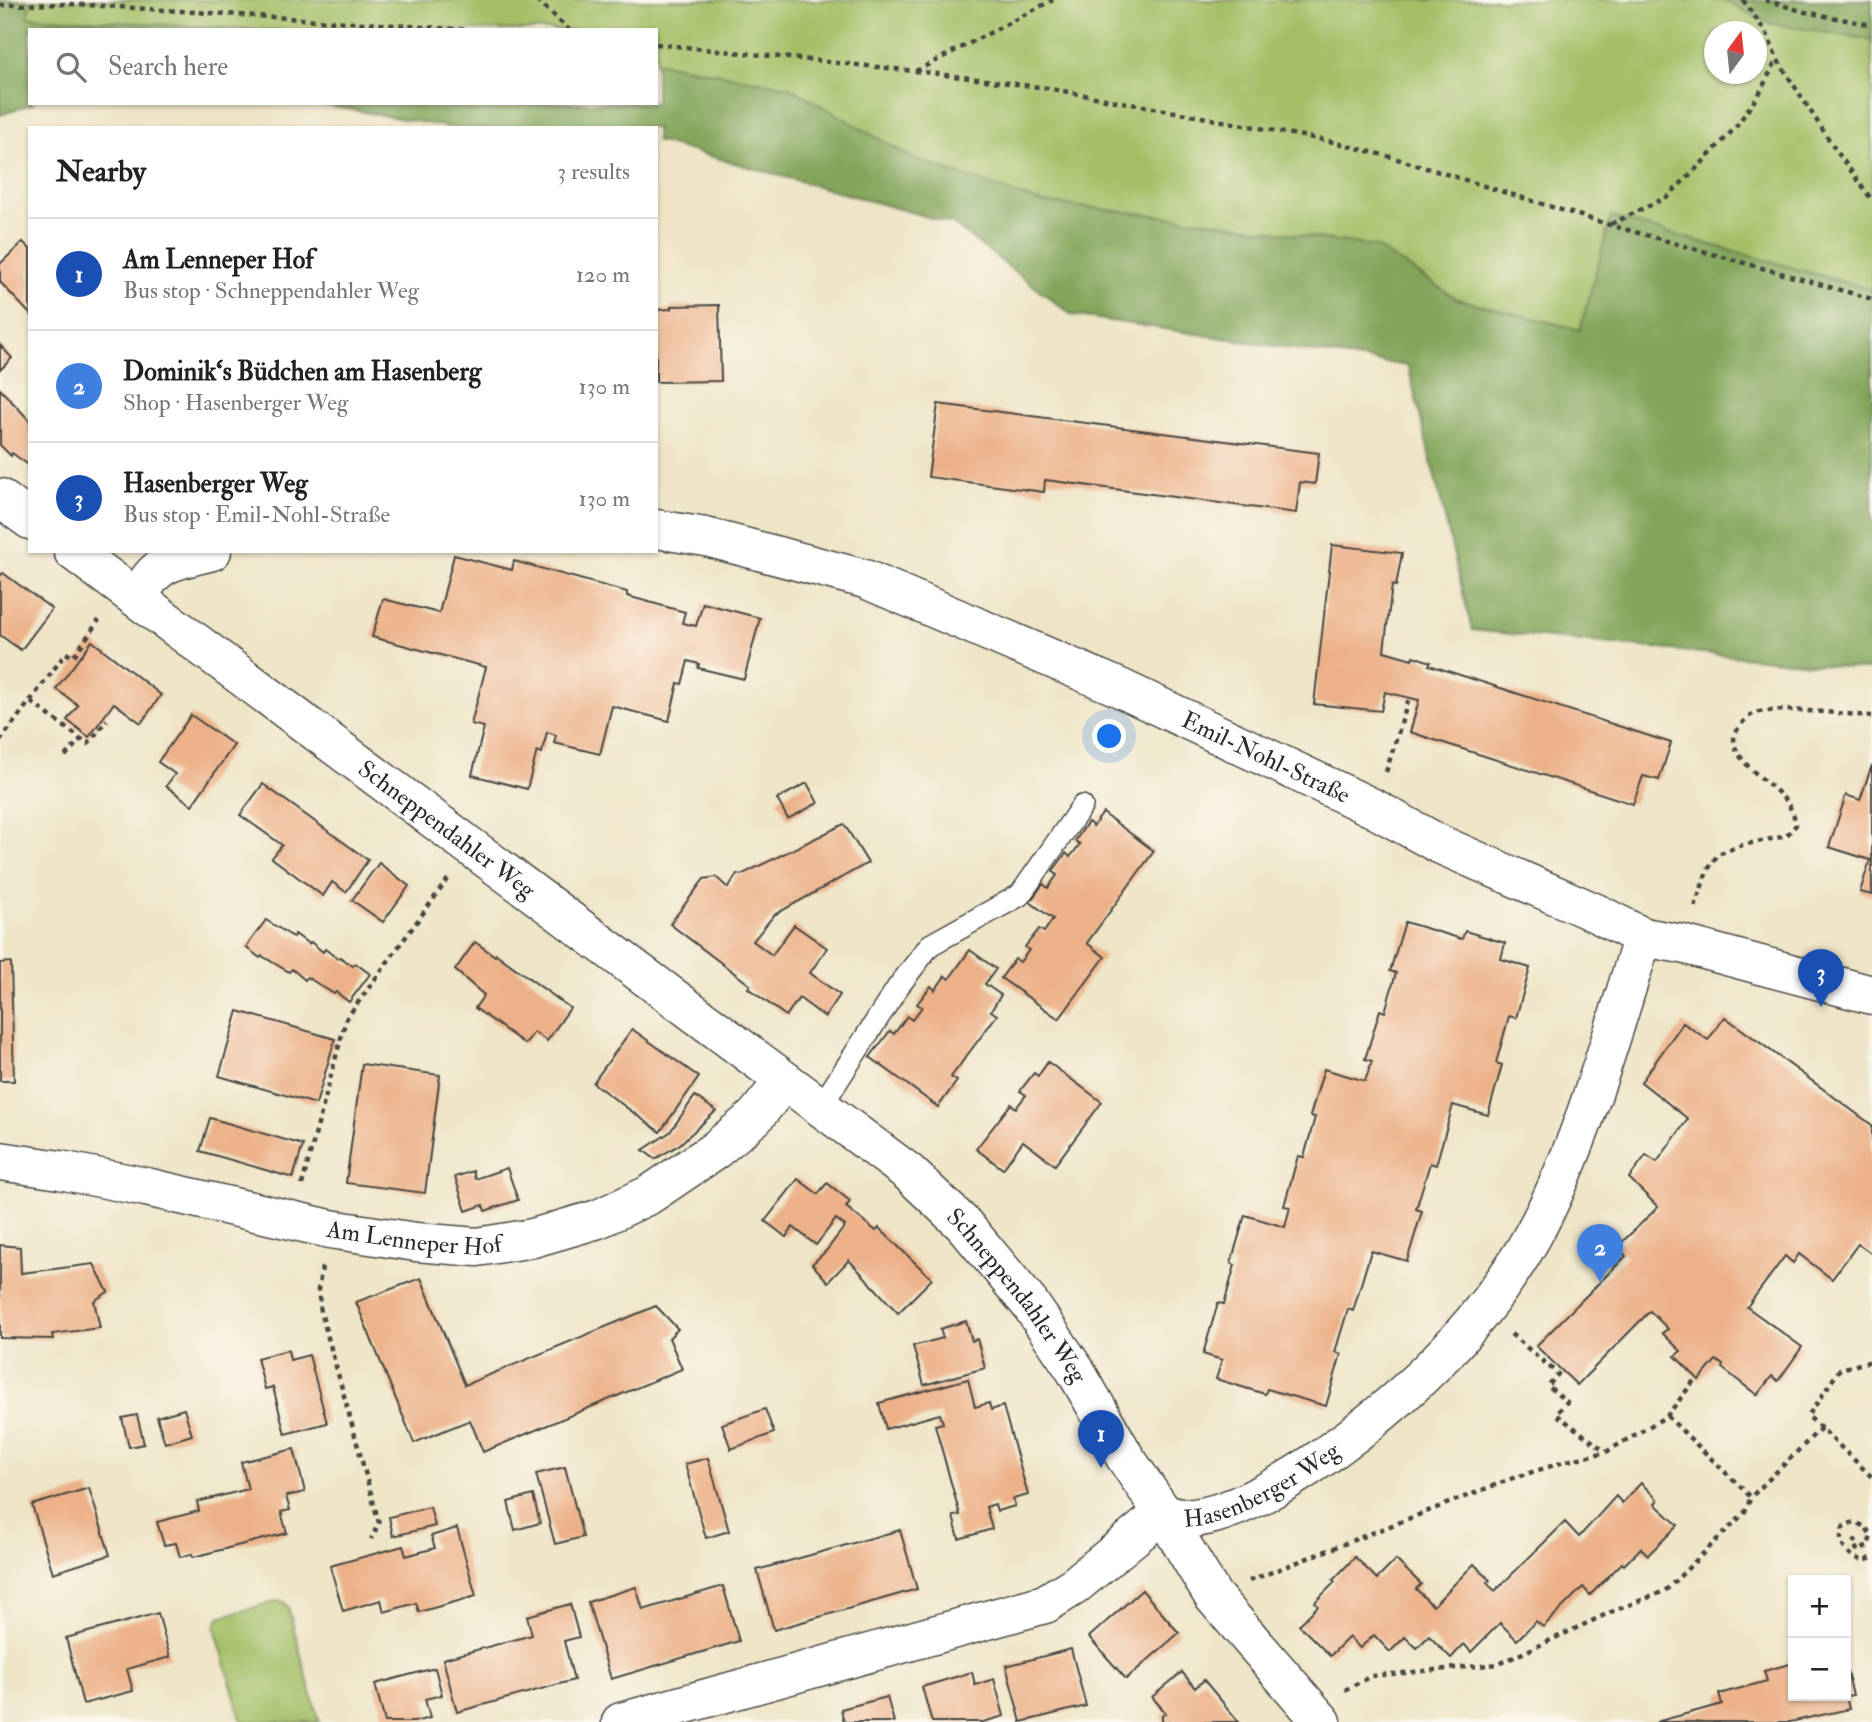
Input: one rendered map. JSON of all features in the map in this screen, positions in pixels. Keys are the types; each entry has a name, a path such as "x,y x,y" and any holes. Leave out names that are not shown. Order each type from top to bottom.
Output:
{"street":[{"path":"0,498 28,519"},
{"name":"Emil-Nohl-Straße","path":"658,529 718,540 865,579 1118,687 1375,809 1440,844 1643,937 1682,944 1872,995"},
{"name":"Schneppendahler Weg","path":"76,553 930,1191 994,1258 1030,1304 1075,1370 1125,1457 1163,1513 1213,1596 1317,1715"},
{"path":"139,599 146,579 167,563 204,553"},
{"name":"Hasenberger Weg","path":"621,1722 1045,1604 1074,1586 1163,1513 1193,1518 1251,1499 1309,1467 1363,1429 1426,1373 1481,1311 1525,1248 1565,1166 1643,937"},
{"name":"Am Lenneper Hof","path":"0,1161 72,1172 330,1229 416,1242 477,1247 533,1238 598,1219 649,1195 714,1151 755,1117 784,1081"}],"lane":[{"path":"820,1108 898,987 930,945 1020,895 1082,806"}],"path":[{"path":"537,0 567,28"},
{"path":"915,71 1053,0"},
{"path":"1743,0 1768,34 1776,59 1872,200"},
{"path":"1765,0 1805,12 1872,25"},
{"path":"2,4 72,4 440,28"},
{"path":"658,44 915,71 1046,88 1329,141 1872,299"},
{"path":"1611,225 1667,197 1700,165 1735,128 1759,94 1776,59"},
{"path":"0,741 66,653 73,657 98,622"},
{"path":"1375,809 1409,698"},
{"path":"31,702 88,744 107,720"},
{"path":"1682,944 1707,871 1718,854 1742,845 1786,836 1796,825 1795,813 1788,801 1748,765 1735,749 1733,738 1741,723 1757,712 1872,716"},
{"path":"65,756 81,739"},
{"path":"293,1221 346,1018 447,881 469,846"},
{"path":"330,1229 318,1290 321,1312 379,1523 370,1539"},
{"path":"1540,1357 1558,1374 1548,1386 1567,1402 1556,1414 1606,1452"},
{"path":"1872,1361 1840,1369 1808,1416 1872,1477"},
{"path":"1213,1596 1513,1478 1606,1452 1667,1416 1696,1378"},
{"path":"1667,1416 1751,1497"},
{"path":"1317,1715 1371,1676 1499,1664 1611,1612 1665,1591 1745,1512 1751,1497 1821,1428"},
{"path":"1857,1539 1853,1544 1858,1551 1868,1546 1871,1536 1866,1527 1854,1522 1844,1526 1840,1534 1842,1545 1850,1556 1864,1561 1872,1558"}],"green space":[{"path":"0,0 30,0 28,17 228,28 28,28 28,105 0,115"},
{"path":"30,0 1722,0 1765,21 1704,21 1704,84 1767,84 1767,22 1872,40 1872,290 1612,217 1580,330 1457,299 1376,247 1214,222 1040,203 912,158 789,87 658,62 658,28 228,28 27,17"},
{"path":"1722,0 1872,0 1872,40 1765,21"},
{"path":"658,62 789,87 912,158 1040,202 1214,222 1376,247 1457,299 1580,330 1611,217 1872,290 1872,670 1472,630 1408,366 1072,315 953,224 658,142 658,126 442,126 325,105 658,105"},
{"path":"278,1601 284,1602 288,1607 319,1722 242,1722 215,1627 219,1617"}],"building":[{"path":"23,242 28,247 28,312 0,282 0,264"},
{"path":"719,305 721,381 658,382 658,310 671,309 671,306"},
{"path":"0,345 12,358 0,370"},
{"path":"0,389 28,419 28,465 12,453 11,456 0,445"},
{"path":"938,404 1319,453 1315,484 1300,482 1296,513 1045,480 1044,492 928,477"},
{"path":"1332,545 1402,553 1396,586 1392,585 1384,651 1412,659 1413,656 1431,662 1429,665 1671,743 1659,780 1643,776 1633,804 1410,732 1419,700 1385,692 1381,711 1314,704"},
{"path":"454,555 512,570 514,561 627,592 627,596 685,612 682,623 696,626 703,603 760,618 744,679 698,668 699,664 688,661 682,684 678,683 669,721 612,706 600,754 554,743 556,735 547,732 542,753 537,751 527,789 472,775 484,727 471,724 486,667 372,637 383,599 439,613"},
{"path":"3,573 52,609 21,650 0,635 0,576"},
{"path":"92,641 161,695 141,723 114,703 89,737 67,720 78,705 56,689"},
{"path":"191,715 234,745 192,805 166,786 175,774 158,762"},
{"path":"1872,765 1872,895 1860,892 1870,860 1829,847 1846,795 1860,800"},
{"path":"807,783 818,803 788,819 777,799"},
{"path":"263,784 368,860 346,892 332,882 323,896 272,858 282,845 240,815"},
{"path":"1103,813 1154,851 1087,943 1105,957 1059,1019 1001,978 1015,959 1020,962 1029,950 1025,947 1039,929 1044,932 1053,919 1030,902 1043,884 1048,888 1057,875 1053,871 1066,853 1070,857 1080,844 1075,841 1088,822 1093,826"},
{"path":"844,824 868,863 774,915 753,941 772,955 794,925 827,948 810,973 840,995 825,1017 799,998 786,1016 670,924 704,879 716,877 728,888 737,874 741,875"},
{"path":"379,863 409,886 383,922 352,900"},
{"path":"266,920 293,937 295,934 309,944 311,942 323,952 325,949 353,966 355,963 370,974 349,1002 307,977 305,980 292,969 289,972 262,956 260,958 246,947"},
{"path":"1405,922 1462,939 1465,931 1505,943 1501,959 1530,968 1516,1018 1509,1016 1496,1063 1502,1065 1488,1115 1453,1105 1436,1165 1430,1163 1416,1209 1422,1211 1407,1261 1371,1251 1353,1311 1348,1309 1335,1352 1341,1354 1326,1406 1267,1389 1265,1394 1216,1379 1222,1360 1203,1354 1218,1303 1224,1304 1235,1265 1231,1263 1245,1215 1285,1227 1290,1207 1284,1206 1298,1156 1304,1157 1315,1117 1310,1116 1324,1069 1365,1081 1372,1061 1365,1059 1380,1010 1385,1012 1396,973 1390,971"},
{"path":"475,942 495,956 496,954 570,1008 547,1041 534,1032 525,1044 475,1008 484,995 455,970"},
{"path":"970,950 996,969 985,984 1001,995 991,1011 997,1015 951,1077 957,1081 938,1107 870,1057 890,1031 894,1034 907,1016 912,1020 922,1007 917,1004 931,986 935,990 945,976 949,979"},
{"path":"11,962 14,1081 0,1081 0,963"},
{"path":"238,1011 335,1039 316,1104 219,1076"},
{"path":"1725,1017 1872,1125 1872,1254 1858,1244 1832,1279 1799,1254 1793,1263 1785,1256 1747,1307 1802,1347 1778,1381 1772,1376 1757,1395 1722,1368 1723,1365 1716,1360 1699,1380 1675,1356 1681,1351 1662,1333 1668,1329 1650,1311 1577,1385 1536,1346 1626,1256 1617,1247 1658,1207 1629,1178 1646,1155 1657,1162 1688,1119 1641,1082 1683,1023 1708,1040"},
{"path":"632,1029 699,1077 660,1132 593,1083"},
{"path":"1048,1062 1102,1102 1055,1165 1023,1141 1003,1169 976,1149 1011,1104 1016,1108 1026,1095 1020,1091 1034,1073 1038,1076"},
{"path":"362,1064 440,1075 425,1193 346,1183"},
{"path":"695,1096 716,1111 679,1145 655,1159 643,1150 670,1132"},
{"path":"210,1118 303,1145 293,1178 200,1151"},
{"path":"507,1168 518,1200 485,1211 483,1205 466,1211 455,1177 473,1171 475,1179"},
{"path":"798,1179 818,1194 827,1183 850,1201 846,1207 876,1231 879,1228 932,1279 898,1313 849,1260 828,1282 812,1264 845,1226 836,1219 816,1245 793,1227 786,1237 765,1221"},
{"path":"0,1245 20,1247 21,1273 94,1264 108,1292 94,1301 100,1328 52,1334 53,1339 0,1338"},
{"path":"421,1278 465,1385 656,1306 678,1329 669,1338 682,1369 483,1452 470,1420 414,1443 356,1302"},
{"path":"966,1321 972,1341 977,1339 985,1368 924,1385 913,1346 943,1338 940,1329"},
{"path":"288,1350 290,1360 309,1355 327,1423 285,1434 273,1387 265,1389 257,1358"},
{"path":"968,1379 975,1407 989,1403 991,1410 1003,1406 1028,1495 1013,1499 1015,1506 997,1511 995,1504 986,1507 992,1529 959,1539 953,1516 960,1515 935,1425 943,1423 940,1414 886,1429 879,1403"},
{"path":"184,1409 192,1435 165,1443 157,1417"},
{"path":"765,1409 774,1433 731,1449 722,1424"},
{"path":"137,1415 144,1444 129,1447 122,1418"},
{"path":"294,1449 305,1492 286,1496 290,1510 281,1512 287,1533 193,1557 192,1554 180,1557 176,1543 164,1545 157,1522 199,1511 197,1502 248,1489 241,1462"},
{"path":"708,1458 729,1531 706,1538 685,1464"},
{"path":"565,1467 583,1537 555,1544 536,1474"},
{"path":"1641,1483 1658,1500 1655,1504 1678,1525 1648,1555 1641,1548 1590,1595 1583,1587 1543,1627 1536,1621 1517,1640 1500,1623 1471,1652 1464,1644 1451,1658 1429,1636 1417,1648 1405,1637 1390,1652 1374,1635 1360,1648 1349,1637 1330,1656 1299,1625 1318,1606 1315,1602 1355,1557 1377,1579 1396,1560 1421,1584 1416,1589 1433,1606 1474,1564 1490,1580 1487,1583 1495,1591 1565,1522 1579,1537 1616,1496 1622,1503"},
{"path":"89,1488 110,1555 53,1573 32,1505"},
{"path":"533,1495 540,1523 515,1530 508,1502"},
{"path":"430,1507 435,1526 393,1536 389,1517"},
{"path":"457,1528 476,1596 419,1612 416,1603 384,1612 381,1600 343,1611 330,1566 403,1546 406,1556 435,1548 431,1536"},
{"path":"900,1530 917,1589 774,1630 757,1570"},
{"path":"723,1586 739,1641 611,1679 588,1602 636,1587 643,1610"},
{"path":"1142,1590 1179,1633 1126,1679 1089,1637"},
{"path":"570,1604 579,1637 564,1641 574,1680 457,1712 443,1659 532,1635 527,1616"},
{"path":"158,1613 170,1657 127,1669 133,1691 83,1704 66,1638"},
{"path":"1071,1649 1086,1706 1021,1722 1006,1666"},
{"path":"1788,1664 1788,1701 1847,1701 1849,1709 1790,1722 1656,1722 1722,1704 1719,1694 1767,1681 1764,1671"},
{"path":"435,1668 442,1695 425,1699 430,1718 414,1722 385,1722 375,1684"},
{"path":"972,1672 975,1685 994,1679 1004,1716 983,1722 932,1722 922,1687"},
{"path":"1182,1672 1195,1688 1204,1680 1239,1722 1162,1722 1162,1715 1166,1713 1152,1697"},
{"path":"887,1697 894,1722 844,1722 841,1709"}],"place":[{"name":"Hasenberger Weg","path":"1821,1007"},
{"name":"Dominik‘s Büdchen am Hasenberg","path":"1600,1282"},
{"name":"Am Lenneper Hof","path":"1101,1468"}]}
